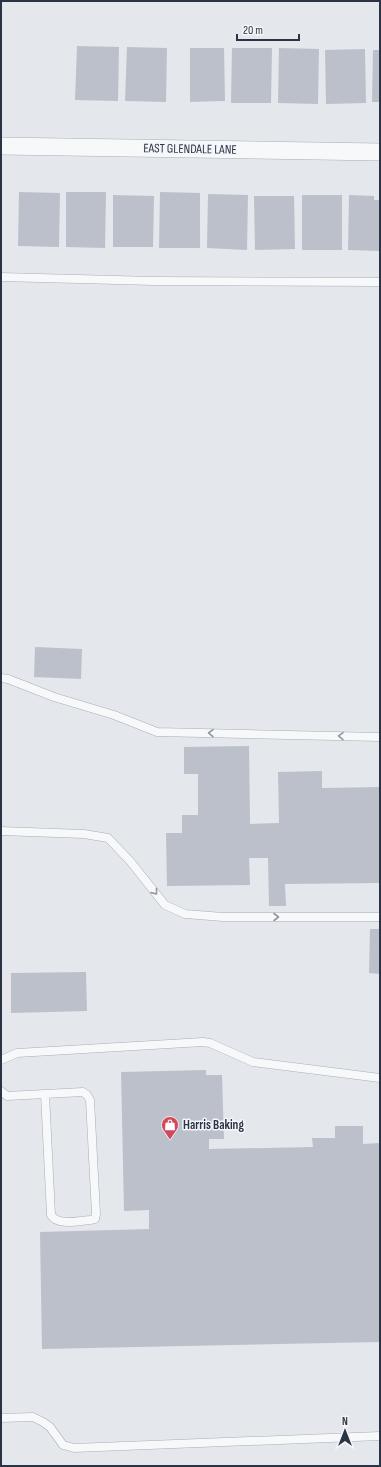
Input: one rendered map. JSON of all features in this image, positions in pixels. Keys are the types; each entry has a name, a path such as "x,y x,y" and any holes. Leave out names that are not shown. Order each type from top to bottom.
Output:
{"street":[{"name":"EAST GLENDALE LANE","path":"1,146 380,152"}],"lane":[{"path":"1,277 146,281 380,282"},
{"path":"1,678 8,679 54,697 114,715 157,732 380,737"},
{"path":"1,831 84,834 108,838 130,861 165,905 185,914 223,917 380,917"},
{"path":"1,1060 17,1053 203,1042 210,1043 253,1062 380,1078"},
{"path":"1,1091 7,1096 44,1094 83,1092 87,1095 90,1100 96,1214 95,1219 58,1221 51,1215 44,1094"},
{"path":"1,1418 33,1417 50,1427 63,1445 74,1448 380,1436"}],"building":[{"path":"77,46 119,47 118,101 75,100"},
{"path":"127,47 167,48 166,102 125,101"},
{"path":"190,48 224,48 225,101 190,102"},
{"path":"232,48 272,48 271,103 231,103"},
{"path":"279,48 319,49 318,104 278,103"},
{"path":"365,49 366,103 326,104 325,50"},
{"path":"373,50 380,50 380,102 372,102"},
{"path":"19,192 60,193 59,247 18,246"},
{"path":"66,192 106,192 105,248 66,247"},
{"path":"160,192 200,193 200,248 159,248"},
{"path":"208,194 248,195 247,250 207,248"},
{"path":"113,195 154,196 153,247 113,247"},
{"path":"302,195 342,195 342,250 302,250"},
{"path":"349,195 374,196 374,200 380,200 380,251 348,250"},
{"path":"254,196 294,196 295,249 255,250"},
{"path":"35,647 82,649 81,679 34,677"},
{"path":"249,746 250,824 279,823 278,772 322,771 322,788 380,787 380,883 285,884 286,906 269,906 268,858 249,858 250,885 167,886 166,833 182,833 182,815 198,815 198,774 184,774 184,747"},
{"path":"370,929 380,929 380,974 369,973"},
{"path":"86,972 87,1011 11,1013 11,973"},
{"path":"206,1070 206,1075 222,1075 224,1139 209,1139 209,1149 313,1147 312,1138 335,1138 335,1126 363,1126 363,1144 380,1143 380,1342 42,1349 40,1232 149,1229 149,1210 124,1211 121,1072"}],"place":[{"name":"Harris Baking","path":"170,1140"}]}
